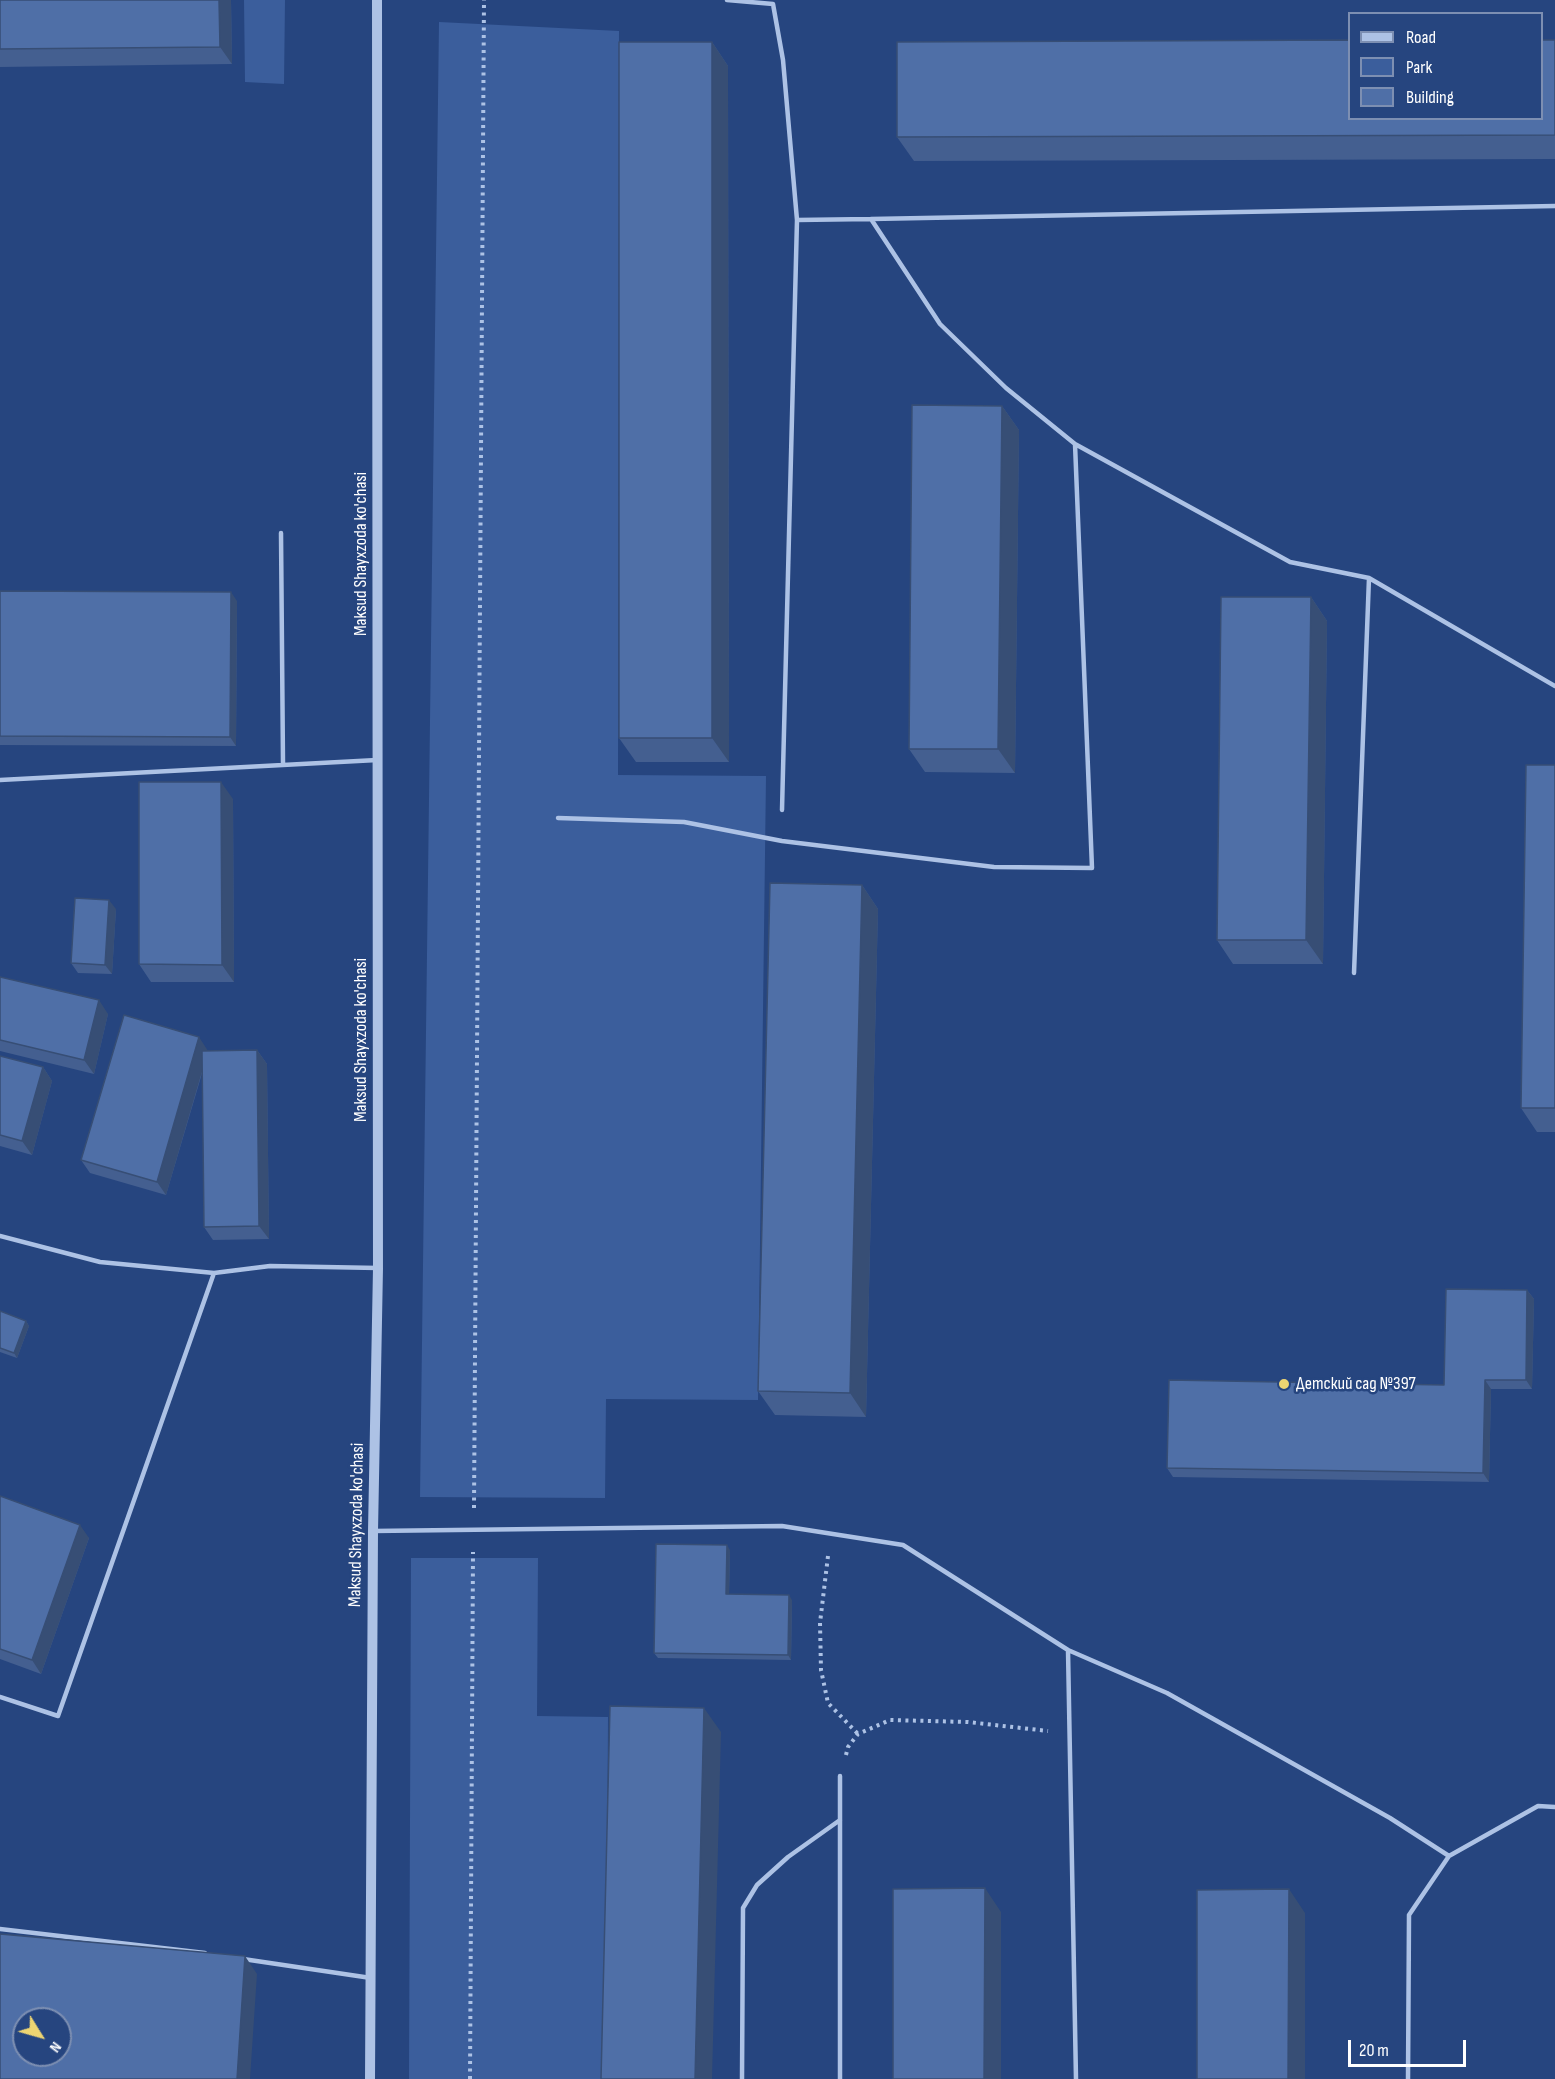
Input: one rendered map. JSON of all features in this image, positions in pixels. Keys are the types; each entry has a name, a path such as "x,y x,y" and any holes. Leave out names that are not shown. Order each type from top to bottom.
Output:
{"street":[{"name":"Maksud Shayxzoda ko'chasi","path":"370,2079 373,1531 378,1268 377,0"}],"lane":[{"path":"727,0 773,4 783,60 797,220 782,810"},
{"path":"797,220 1555,206"},
{"path":"872,219 940,324 1006,388 1075,444 1290,562 1369,578 1555,686"},
{"path":"558,818 684,822 782,841 994,867 1092,868 1075,444"},
{"path":"281,533 283,764"},
{"path":"1354,974 1369,578"},
{"path":"0,780 377,760"},
{"path":"0,1236 100,1262 214,1273 270,1266 378,1268"},
{"path":"0,1696 58,1716 214,1273"},
{"path":"373,1531 782,1526 903,1545 1068,1650 1167,1693 1390,1818 1449,1856"},
{"path":"1068,1650 1076,2079"},
{"path":"840,1776 840,2079"},
{"path":"1407,2079 1409,1915 1449,1856 1538,1806 1555,1807"},
{"path":"742,2079 743,1908 756,1885 788,1857 840,1820"},
{"path":"0,1929 214,1954"},
{"path":"235,1957 371,1978"}],"path":[{"path":"470,2079 484,0"},
{"path":"831,1534 820,1623 821,1670 828,1703 858,1734"},
{"path":"840,1776 848,1747 858,1734 890,1720 968,1722 1069,1734"}],"green space":[{"path":"244,0 285,0 284,84 245,82"},
{"path":"439,22 619,31 618,775 766,776 758,1400 606,1399 605,1498 420,1497"},
{"path":"411,1558 538,1558 537,1716 608,1717 606,2079 409,2079"}],"building":[{"path":"0,0 219,0 220,47 0,49"},
{"path":"1348,40 1348,120 1543,120 1543,40 1555,40 1555,135 897,137 897,42"},
{"path":"619,42 712,42 712,738 619,738"},
{"path":"912,405 1002,406 998,749 909,749"},
{"path":"0,591 231,592 230,737 0,736"},
{"path":"1221,597 1311,597 1306,940 1217,940"},
{"path":"1526,765 1555,765 1555,1108 1521,1108"},
{"path":"139,782 221,782 222,965 139,964"},
{"path":"770,883 862,885 850,1393 758,1391"},
{"path":"75,898 109,900 105,965 71,963"},
{"path":"0,977 99,1000 84,1060 0,1040"},
{"path":"124,1015 199,1037 157,1182 81,1160"},
{"path":"257,1050 259,1226 204,1227 202,1051"},
{"path":"0,1056 43,1067 22,1141 0,1135"},
{"path":"1446,1289 1527,1290 1526,1380 1485,1380 1483,1473 1167,1468 1169,1380 1444,1385"},
{"path":"0,1311 26,1321 14,1353 0,1348"},
{"path":"0,1496 80,1525 32,1660 0,1649"},
{"path":"656,1544 727,1545 726,1594 789,1595 788,1655 654,1653"},
{"path":"610,1706 704,1708 695,2079 601,2079"},
{"path":"985,1888 984,2079 893,2079 893,1889"},
{"path":"1289,1889 1288,2079 1197,2079 1197,1890"},
{"path":"0,1934 245,1956 237,2079 0,2079"}],"place":[{"name":"Детский сад №397","path":"1284,1384"}]}
